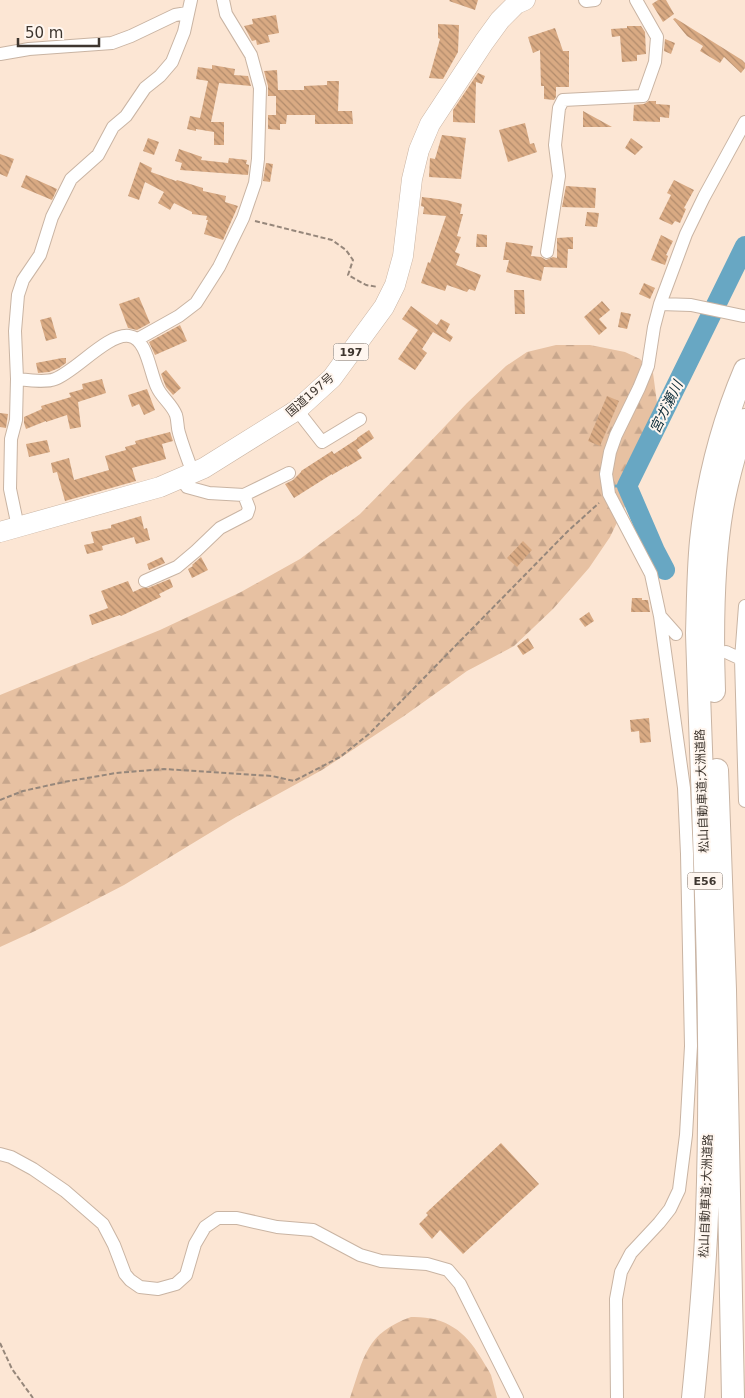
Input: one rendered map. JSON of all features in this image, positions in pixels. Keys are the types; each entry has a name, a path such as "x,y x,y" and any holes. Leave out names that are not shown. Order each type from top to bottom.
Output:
{"highway":[{"name":"国道197号","path":"9,530 160,488 204,468 297,410 332,378 384,307 393,290 403,256 412,179 419,150 430,124 484,42 517,1"},
{"name":"松山自動車道;大洲道路","path":"693,1398 700,1329 709,1145 709,993 697,633 699,578 706,504 721,440 745,366"},
{"name":"松山自動車道;大洲道路","path":"733,1398 725,990 714,684 714,633 717,542 722,508 745,420"}],"street":[{"path":"9,530 11,439 16,420 15,332 18,295 23,280 40,255 52,217 72,179 98,155 113,127 126,116 144,88 160,76 172,62 184,32 190,0"},
{"path":"138,339 180,316 196,303 219,267 243,218 255,184 258,159 260,88 251,55 226,14 223,0"},
{"path":"585,0 595,0"},
{"path":"547,252 559,176 555,145 558,108 563,100 643,96 655,62 657,37 636,0"},
{"path":"0,54 29,49 112,43 175,15 187,13"},
{"path":"617,1398 616,1299 621,1272 631,1253 670,1209 678,1190 686,1135 691,1046 684,788 660,616 651,574 609,494 606,474 610,452 616,435 648,366 654,327 660,304 686,234 745,122"},
{"path":"660,304 691,305 743,316"},
{"path":"17,379 53,380 68,373 117,337 129,336 138,339 145,351 157,388 174,410 177,417 177,427 188,475 187,487 209,493 244,495 290,473"},
{"path":"297,410 322,442 360,419"},
{"path":"145,581 177,567 220,528 247,514 249,508 244,495"},
{"path":"745,606 741,659 745,801"},
{"path":"660,616 676,634"},
{"path":"726,652 741,659"},
{"path":"0,1154 11,1157 33,1168 65,1191 103,1224 114,1245 125,1274 140,1287 158,1289 176,1284 186,1275 195,1244 205,1227 218,1218 237,1218 277,1227 313,1230 360,1255 381,1261 428,1264 448,1270 460,1284 517,1398"}],"path":[{"path":"243,218 332,240 346,250 352,260 348,276 366,285 393,290"},
{"path":"0,800 23,791 116,773 164,770 272,776 294,781 314,771 340,756 369,734 568,531 609,494"},
{"path":"0,1343 12,1369 33,1398"}],"green space":[{"path":"556,345 590,345 625,352 640,359 653,373 658,410 650,448 610,537 589,568 553,609 514,646 467,671 404,716 322,770 236,817 124,885 0,947 0,695 160,630 241,592 300,559 360,514 467,403 506,366 527,352"},
{"path":"411,1317 434,1319 461,1332 475,1348 489,1371 497,1398 350,1398 359,1370 369,1348 384,1331 396,1323"}],"building":[{"path":"450,0 478,0 475,10"},
{"path":"658,0 666,0 674,14 663,22 652,4"},
{"path":"276,15 279,33 268,35 270,42 257,45 256,40 252,41 244,26 253,24 252,19"},
{"path":"675,18 742,60 745,63 745,68 741,73 724,57 720,63 700,51 703,46 687,36 673,19"},
{"path":"438,24 459,25 458,52 443,79 429,78 440,39 438,38"},
{"path":"627,26 641,26 645,32 646,54 637,55 637,61 622,62 620,36 612,37 611,29 627,28"},
{"path":"555,28 563,51 569,51 569,87 556,87 556,97 554,100 544,99 544,86 541,86 540,50 533,53 528,37"},
{"path":"665,39 675,43 671,54 664,51"},
{"path":"212,65 235,69 234,75 248,76 251,86 219,83 211,122 224,122 224,145 214,145 214,132 187,129 190,116 200,118 208,81 196,79 198,67 212,69"},
{"path":"277,70 278,90 304,90 304,86 327,85 327,81 339,81 338,111 352,111 353,124 315,124 315,115 287,115 286,124 280,124 280,130 268,129 268,115 276,115 276,96 268,96 268,86 264,71"},
{"path":"478,73 485,76 482,84 476,82 475,123 453,122 453,110"},
{"path":"649,101 656,101 656,104 670,105 669,118 660,117 660,122 633,121 634,105 644,104"},
{"path":"583,111 612,127 583,127"},
{"path":"525,123 530,144 534,143 537,152 508,162 499,130"},
{"path":"442,135 466,138 461,179 429,177 430,158 435,159"},
{"path":"148,138 159,142 154,155 143,151"},
{"path":"631,138 643,147 635,155 625,148"},
{"path":"179,149 202,157 201,160 228,163 229,158 247,160 246,164 249,165 248,175 180,170 182,163 175,161"},
{"path":"0,154 14,159 7,177 0,174"},
{"path":"140,162 152,168 151,172 203,188 203,191 226,196 225,202 238,206 223,240 204,234 208,220 206,220 207,216 192,214 192,212 174,203 170,210 158,203 164,192 145,182 139,200 128,196"},
{"path":"266,163 273,164 270,182 263,181"},
{"path":"26,175 57,189 52,200 21,187"},
{"path":"674,180 694,190 684,208 686,209 680,223 675,221 672,225 659,219 671,195 667,193"},
{"path":"566,186 596,188 595,208 562,207"},
{"path":"422,197 462,204 460,214 463,214 457,236 461,237 455,252 460,254 456,265 481,275 475,291 469,289 467,292 447,285 445,291 421,283 446,216 423,214 424,207 421,206"},
{"path":"587,212 599,213 597,227 585,226"},
{"path":"477,234 487,235 487,247 476,247"},
{"path":"661,235 673,241 666,255 668,256 665,265 651,260"},
{"path":"573,237 573,249 568,249 567,268 544,267 541,281 506,272 509,260 503,260 506,242 533,246 531,256 541,257 546,260 553,257 557,258 557,238"},
{"path":"644,283 655,288 650,299 639,294"},
{"path":"514,290 524,290 525,314 515,314"},
{"path":"139,297 150,323 137,330 128,328 119,304"},
{"path":"602,301 610,310 599,319 607,328 599,335 584,317"},
{"path":"411,306 437,325 441,319 450,324 446,332 453,337 450,342 433,332 422,349 427,353 415,370 398,359 418,330 402,319"},
{"path":"621,312 631,314 627,329 618,327"},
{"path":"51,317 57,338 46,341 40,320"},
{"path":"180,325 187,341 155,355 149,342"},
{"path":"66,358 66,363 59,368 49,372 38,373 36,363"},
{"path":"166,370 181,388 173,395 166,387 161,374"},
{"path":"102,379 106,393 78,402 81,427 70,429 67,415 26,429 24,417 42,409 41,406 71,397 69,393 83,389 82,384"},
{"path":"147,389 155,410 144,415 139,404 132,407 128,395"},
{"path":"607,396 619,401 600,446 588,441"},
{"path":"0,413 8,414 6,428 0,427"},
{"path":"369,430 374,438 357,450 362,458 294,498 285,484 332,451 334,454"},
{"path":"170,432 173,441 162,444 166,459 132,468 136,481 65,501 57,472 53,473 51,463 69,458 74,480 109,470 105,456 126,450 125,447 136,444 135,441"},
{"path":"47,440 50,452 29,457 26,444"},
{"path":"141,516 144,529 147,528 150,540 136,544 134,537 102,546 103,550 87,554 84,545 94,543 91,532 111,528 111,525"},
{"path":"523,541 532,550 517,567 507,558"},
{"path":"162,557 165,563 149,570 147,564"},
{"path":"201,557 208,570 192,578 188,569"},
{"path":"170,579 173,587 159,594 161,597 121,616 92,625 89,615 108,608 101,591 128,581 133,592"},
{"path":"632,598 648,600 650,612 631,612"},
{"path":"589,612 594,621 585,627 579,619"},
{"path":"528,638 534,648 523,655 517,646"},
{"path":"649,718 651,742 640,743 639,731 631,732 630,720"},
{"path":"501,1143 539,1184 463,1254 440,1230 432,1239 419,1224 428,1215 426,1213"}],"waterway":[{"name":"宮ガ瀬川","path":"665,570 627,486 745,246"},
{"path":"612,486 627,486"}]}
